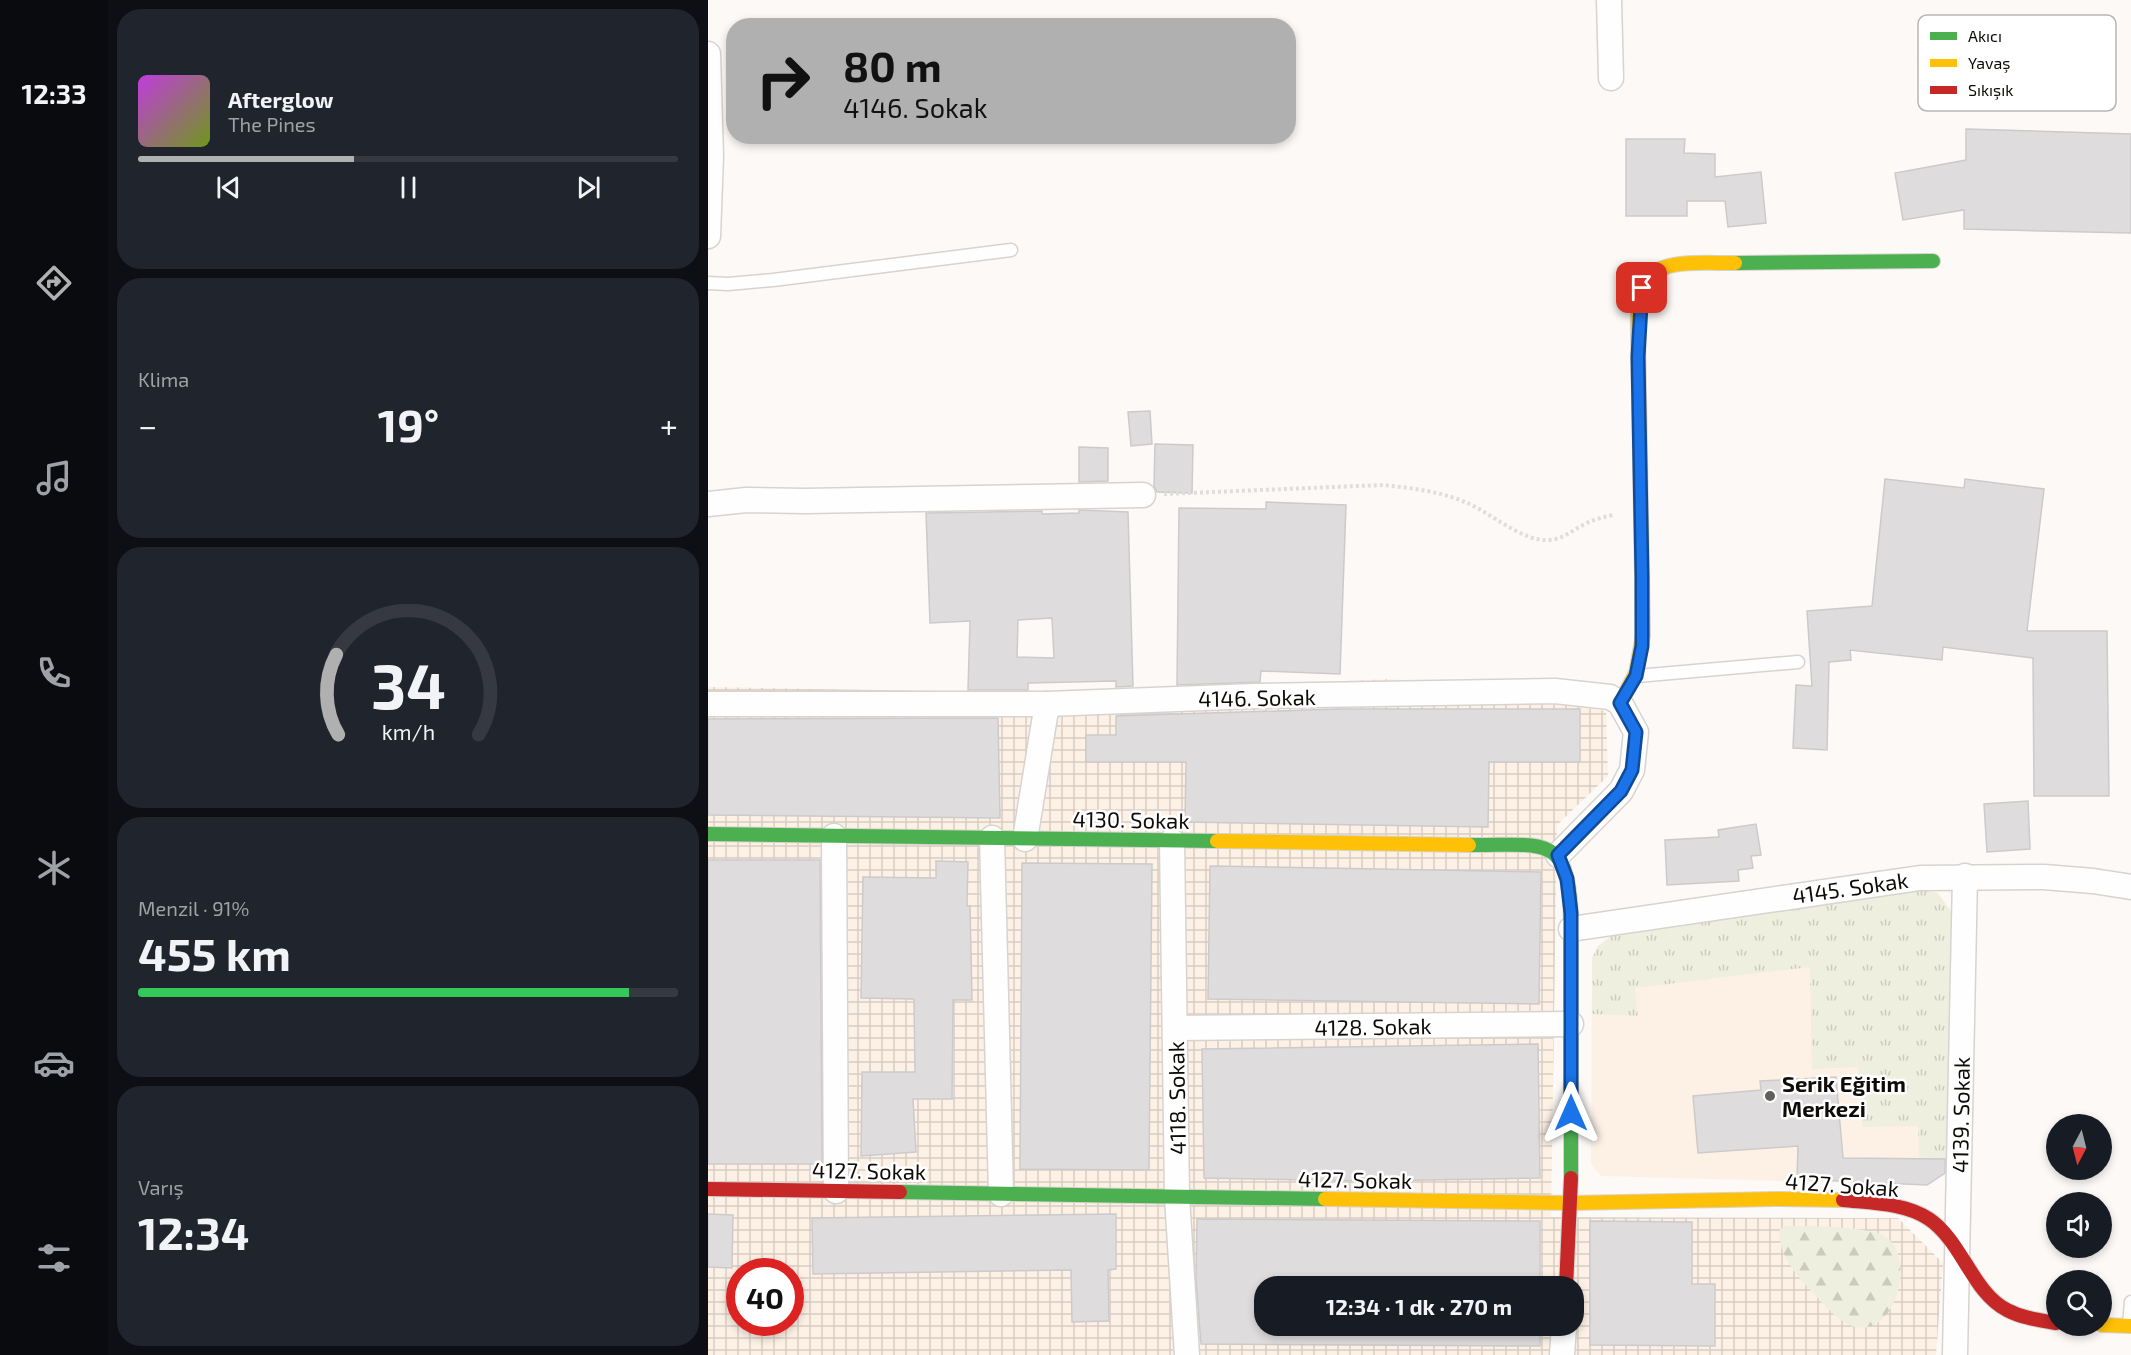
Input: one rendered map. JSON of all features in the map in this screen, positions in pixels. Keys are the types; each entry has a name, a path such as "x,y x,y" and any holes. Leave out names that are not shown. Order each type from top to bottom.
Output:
{"street":[{"path":"1610,0 1611,78"},
{"path":"708,54 711,156 708,236"},
{"path":"1567,1276 1570,1203 1571,929 1567,879 1555,853 1621,791 1632,770 1636,732 1620,703 1636,676 1642,646 1638,398 1642,288 1646,279 1655,271 1664,266 1678,264 1933,261"},
{"path":"708,504 746,500 1143,495"},
{"name":"4146. Sokak","path":"708,704 1047,704 1255,696 1555,691 1610,697 1620,703"},
{"path":"1025,839 1047,704"},
{"name":"4130. Sokak","path":"708,834 1528,846 1555,853"},
{"path":"834,836 836,1191"},
{"path":"992,838 1001,1194"},
{"name":"4118. Sokak","path":"1172,841 1177,1197 1187,1355"},
{"name":"4145. Sokak","path":"1571,929 1865,884 1920,878 1965,876 2054,878 2131,887"},
{"name":"4139. Sokak","path":"1955,1355 1965,876"},
{"name":"4128. Sokak","path":"1175,1028 1571,1024"},
{"name":"4127. Sokak","path":"708,1190 1570,1203 1828,1200 1873,1203 1904,1208 1928,1218 1946,1233 1988,1295 2005,1309 2025,1317 2046,1321"},
{"path":"2112,1325 2130,1326"},
{"path":"1562,1355 1563,1336"}],"lane":[{"path":"708,283 762,281 1011,250"},
{"path":"1636,676 1798,662"},
{"path":"2130,1326 2131,1302"}],"path":[{"path":"1143,495 1407,487 1467,502 1529,537 1546,541 1563,537 1596,519 1641,512"}],"shaded area":[{"path":"1392,679 1606,711 1608,776 1557,825 1551,1217 1898,1218 1943,1263 1936,1355 708,1355 708,687 1051,693"},
{"name":"Serik Eğitim Merkezi","path":"1925,890 1938,893 1952,913 1948,1171 1927,1185 1601,1176 1591,1164 1592,958 1598,946 1613,935"}],"green space":[{"path":"1925,890 1938,893 1952,913 1947,1159 1919,1158 1918,1126 1862,1127 1858,1067 1812,1069 1810,967 1635,988 1638,1016 1592,1014 1592,958 1598,946 1613,935"},
{"path":"1784,1226 1859,1229 1880,1234 1892,1243 1899,1256 1901,1273 1892,1306 1883,1319 1870,1326 1855,1327 1832,1313 1806,1286 1785,1257 1779,1231"}],"building":[{"path":"1966,129 2131,134 2131,233 1964,229 1964,210 1903,220 1895,173 1966,160"},
{"path":"1626,139 1685,139 1684,153 1715,154 1715,177 1761,172 1766,223 1728,227 1725,201 1687,201 1687,216 1626,216"},
{"path":"1150,411 1152,444 1131,446 1128,412"},
{"path":"1155,444 1193,445 1192,493 1157,492 1154,486"},
{"path":"1079,447 1108,448 1108,481 1079,482"},
{"path":"1885,479 1964,488 1965,479 2044,489 2027,631 2107,631 2109,796 2034,796 2033,658 1943,647 1942,660 1850,650 1851,660 1829,662 1827,750 1793,748 1796,685 1812,686 1807,611 1872,606"},
{"path":"1266,502 1346,505 1340,674 1261,671 1260,682 1177,685 1179,508 1266,509"},
{"path":"1079,510 1128,512 1133,686 1116,687 1116,681 1028,683 1028,690 968,690 970,621 930,623 926,513 1042,511 1042,514 1079,513","holes":["1052,618 1054,658 1017,657 1018,620"]},
{"path":"1339,709 1580,709 1580,762 1489,762 1488,827 1185,822 1186,762 1086,762 1086,735 1116,735 1116,716"},
{"path":"998,718 1000,818 708,815 708,719"},
{"path":"2028,801 2030,849 1987,852 1984,804"},
{"path":"1756,824 1761,855 1751,856 1753,868 1738,870 1739,881 1667,885 1665,840 1719,837 1718,830"},
{"path":"708,860 820,860 822,1164 708,1164"},
{"path":"936,861 968,862 967,906 970,906 972,1000 953,1000 952,1099 913,1099 916,1152 861,1156 862,1072 915,1072 914,999 861,998 863,877 936,878"},
{"path":"1022,863 1152,864 1149,1170 1020,1169"},
{"path":"1210,866 1541,872 1539,1004 1208,999"},
{"path":"1538,1044 1540,1178 1369,1181 1204,1178 1202,1049"},
{"path":"1836,1077 1843,1158 1945,1159 1945,1173 1927,1185 1797,1179 1798,1146 1698,1153 1693,1096 1761,1090 1760,1081"},
{"path":"708,1214 733,1215 732,1258 726,1258 726,1268 708,1267"},
{"path":"1116,1214 1116,1269 1108,1270 1109,1321 1072,1322 1071,1270 813,1274 812,1218"},
{"path":"1197,1219 1540,1221 1540,1276 1254,1276 1254,1336 1540,1336 1540,1346 1201,1344 1196,1279"},
{"path":"1590,1221 1692,1222 1692,1284 1715,1284 1715,1346 1590,1345"}],"traffic: fast":[{"path":"1735,263 1933,261"},
{"path":"708,834 1217,841"},
{"path":"1469,845 1534,846 1547,850 1558,858 1565,871 1571,921 1571,1178"},
{"path":"900,1192 1325,1199"}],"traffic: slow":[{"path":"1620,703 1636,673 1643,635 1638,317 1641,291 1650,276 1659,269 1684,264 1735,263"},
{"path":"1217,841 1469,845"},
{"path":"1325,1199 1571,1203 1843,1200"},
{"path":"2112,1325 2131,1326"}],"traffic: jam":[{"path":"1567,1276 1571,1178"},
{"path":"708,1189 900,1192"},
{"path":"1843,1200 1899,1207 1929,1219 1950,1240 1976,1279 1995,1302 2019,1315 2046,1321"}],"place":[{"name":"Serik Eğitim Merkezi","path":"1770,1096"}],"route":[{"path":"1571,1113 1571,913 1567,879 1558,855 1621,791 1632,770 1636,732 1620,703 1636,676 1642,646 1638,357 1642,288"}]}
